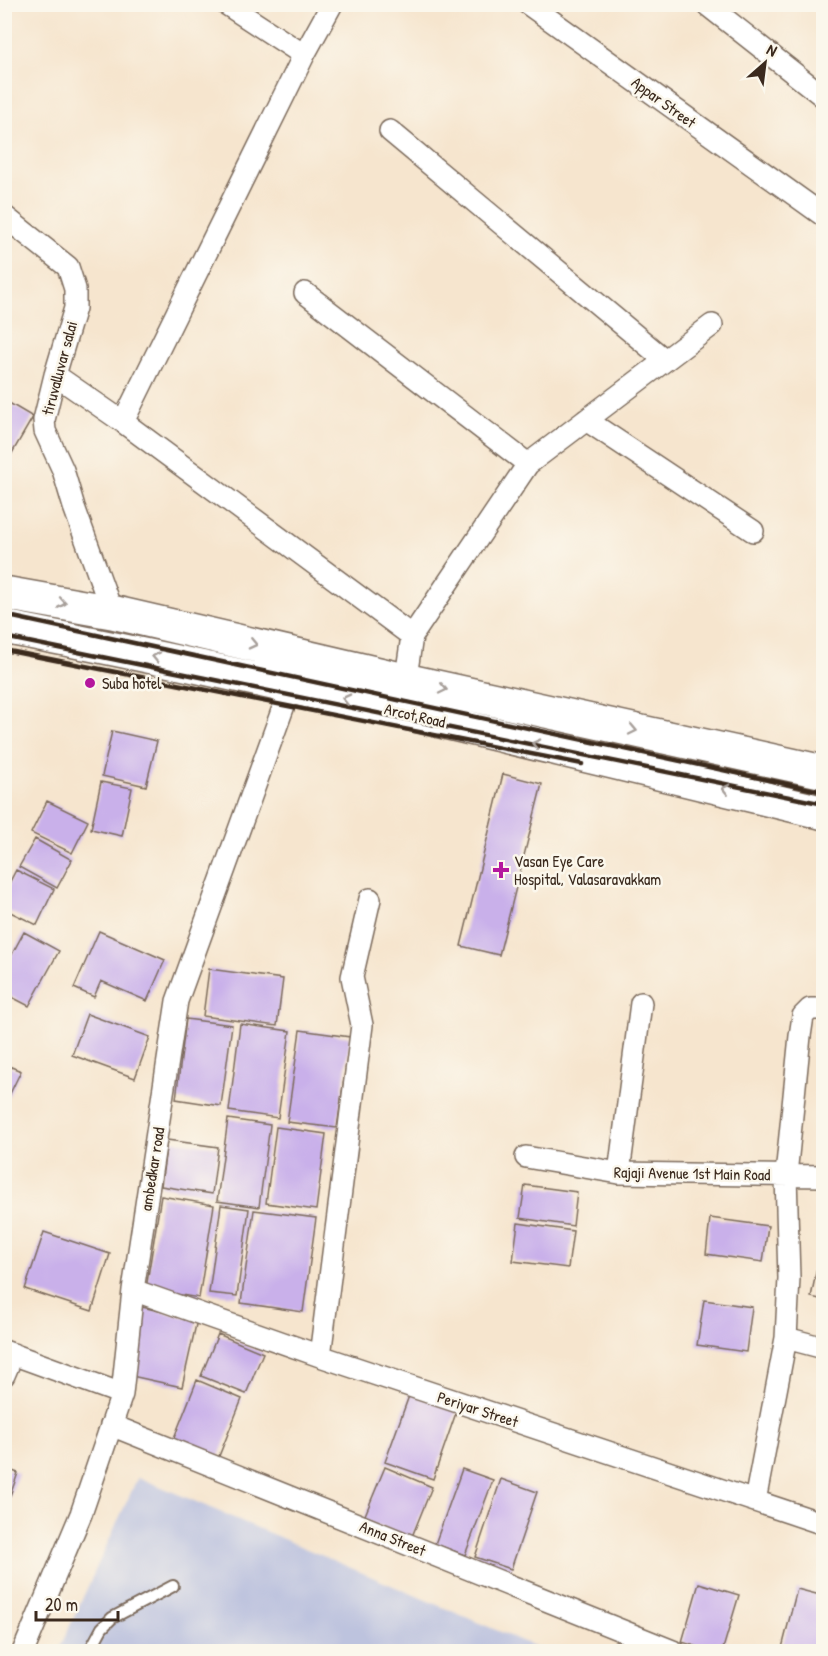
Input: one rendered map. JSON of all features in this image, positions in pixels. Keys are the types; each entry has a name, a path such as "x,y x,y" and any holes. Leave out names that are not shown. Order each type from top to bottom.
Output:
{"main road":[{"name":"Arcot Road","path":"4,593 112,612 774,801 824,813"},
{"name":"Arcot Road","path":"4,627 123,650 291,687 404,696 824,772"},
{"path":"774,801 780,763"}],"street":[{"path":"226,4 304,55"},
{"path":"123,422 304,55 332,4"},
{"name":"Appar Street","path":"528,4 824,216"},
{"path":"706,4 824,96"},
{"path":"390,131 665,360"},
{"name":"tiruvalluvar salai","path":"4,216 68,267 75,289 75,308 54,375 44,420 45,431 63,470 112,612"},
{"path":"305,293 528,465"},
{"path":"404,696 412,636 528,465 712,325"},
{"path":"54,375 123,422 412,636"},
{"path":"586,420 753,531"},
{"name":"ambedkar road","path":"22,1652 81,1514 122,1394 133,1290 177,1001 291,687"},
{"path":"320,1356 362,1025 352,977 370,899"},
{"path":"619,1173 641,1003"},
{"path":"755,1501 786,1338 789,1278 786,1175 803,1016 810,1009 824,1009"},
{"name":"Rajaji Avenue 1st Main Road","path":"526,1157 619,1173 824,1176"},
{"name":"Periyar Street","path":"133,1290 320,1356 824,1524"},
{"path":"786,1338 824,1348"},
{"path":"4,1375 9,1353 122,1394"},
{"name":"Anna Street","path":"111,1425 675,1652"}],"lane":[{"path":"89,1652 102,1628 112,1618 173,1586"}],"shaded area":[{"path":"138,1477 545,1651 58,1652"}],"building":[{"path":"4,400 33,417 4,467"},
{"path":"112,731 157,741 146,786 102,776"},
{"path":"503,774 542,784 499,955 461,946"},
{"path":"101,782 132,788 122,836 91,829"},
{"path":"47,801 88,821 72,853 31,833"},
{"path":"35,839 72,860 57,888 19,867"},
{"path":"16,870 54,889 37,925 4,909 4,893"},
{"path":"99,931 165,960 147,1001 101,981 94,997 74,988"},
{"path":"24,932 59,951 29,1006 4,993 4,969"},
{"path":"209,969 283,979 277,1026 203,1016"},
{"path":"87,1014 150,1037 135,1078 72,1055"},
{"path":"186,1019 232,1025 221,1106 176,1099"},
{"path":"240,1024 290,1031 278,1118 229,1111"},
{"path":"300,1030 350,1037 337,1128 287,1122"},
{"path":"4,1064 21,1071 4,1106"},
{"path":"228,1119 270,1125 259,1207 217,1201"},
{"path":"276,1127 326,1134 316,1210 266,1203"},
{"path":"167,1140 218,1147 212,1194 161,1186"},
{"path":"525,1185 577,1192 573,1226 520,1218"},
{"path":"161,1196 214,1205 199,1298 146,1289"},
{"path":"221,1205 249,1209 237,1296 209,1293"},
{"path":"254,1210 316,1218 303,1312 241,1303"},
{"path":"710,1218 768,1226 763,1262 706,1254"},
{"path":"518,1223 573,1231 568,1268 513,1261"},
{"path":"44,1232 110,1254 92,1311 25,1289"},
{"path":"818,1263 824,1264 824,1300 811,1297"},
{"path":"704,1300 752,1307 746,1352 697,1345"},
{"path":"142,1307 197,1320 182,1387 127,1375"},
{"path":"218,1334 263,1353 246,1394 201,1376"},
{"path":"197,1380 242,1399 217,1461 172,1443"},
{"path":"410,1393 457,1410 433,1479 385,1462"},
{"path":"385,1467 432,1487 411,1539 363,1520"},
{"path":"4,1468 18,1473 5,1510 4,1510"},
{"path":"462,1469 493,1480 465,1555 435,1544"},
{"path":"501,1479 537,1492 511,1569 475,1557"},
{"path":"699,1583 739,1595 722,1652 682,1642"},
{"path":"797,1589 824,1596 824,1642 821,1652 781,1652"}],"railway":[{"path":"4,615 824,792"},
{"path":"4,637 824,804"},
{"path":"4,650 582,764"}],"place":[{"name":"Suba hotel","path":"90,683"},
{"name":"Vasan Eye Care Hospital, Valasaravakkam","path":"501,870"}]}
